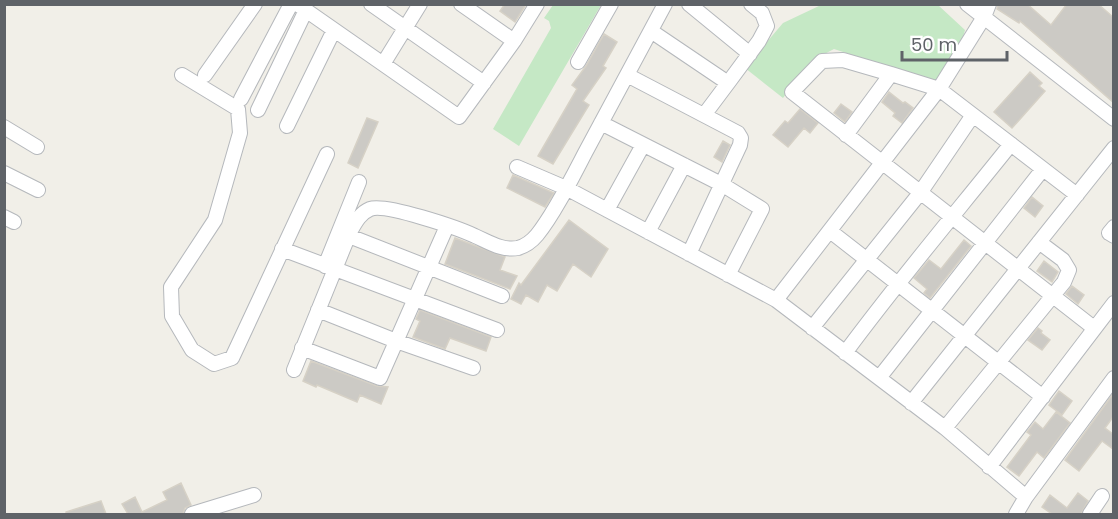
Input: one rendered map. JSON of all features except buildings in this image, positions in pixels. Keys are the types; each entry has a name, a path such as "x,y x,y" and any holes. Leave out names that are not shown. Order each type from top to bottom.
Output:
{"street":[{"path":"205,75 255,4"},
{"path":"371,4 484,83"},
{"path":"382,64 420,4"},
{"path":"461,4 514,41"},
{"path":"578,62 611,4"},
{"path":"330,268 357,218 371,208 388,208 447,226 494,246 517,248 531,241 566,188 665,4"},
{"path":"689,4 750,54"},
{"path":"704,115 750,54 767,26 762,13 751,4"},
{"path":"967,4 987,11 1113,119"},
{"path":"301,6 459,117 514,41 534,6"},
{"path":"241,99 301,6"},
{"path":"258,110 301,6"},
{"path":"776,300 939,89 987,11"},
{"path":"287,126 334,30"},
{"path":"651,31 728,83"},
{"path":"1077,195 939,89 843,60 822,62 792,92 1094,328"},
{"path":"846,135 891,74"},
{"path":"182,75 238,109 240,133 215,220 171,287 172,316 192,350 213,364 232,357 327,154"},
{"path":"627,75 738,133 741,138 723,185 690,254"},
{"path":"812,327 920,193 973,115"},
{"path":"601,123 723,185 762,210 728,275"},
{"path":"4,127 37,147"},
{"path":"845,353 897,284 1011,144"},
{"path":"607,210 644,145"},
{"path":"911,403 1113,148"},
{"path":"648,232 684,165"},
{"path":"517,167 566,188 776,300 945,428 1026,497"},
{"path":"879,378 1043,169"},
{"path":"4,173 38,190"},
{"path":"294,370 318,310 359,182"},
{"path":"303,348 380,378 447,226"},
{"path":"1113,227 1109,233 1113,236"},
{"path":"830,231 1042,397"},
{"path":"349,236 502,296"},
{"path":"945,428 1064,282 1069,270 1064,260 1039,242"},
{"path":"282,249 496,330"},
{"path":"989,467 1113,303"},
{"path":"318,310 396,341 474,368"},
{"path":"1016,514 1113,378"},
{"path":"192,514 254,495"},
{"path":"1090,514 1102,496"}],"green space":[{"path":"553,5 601,5 519,146 493,129 551,28 549,21 544,18"},
{"path":"821,5 938,5 965,30 959,52 938,79 929,80 834,49 811,61 783,98 745,68 783,23"}]}
